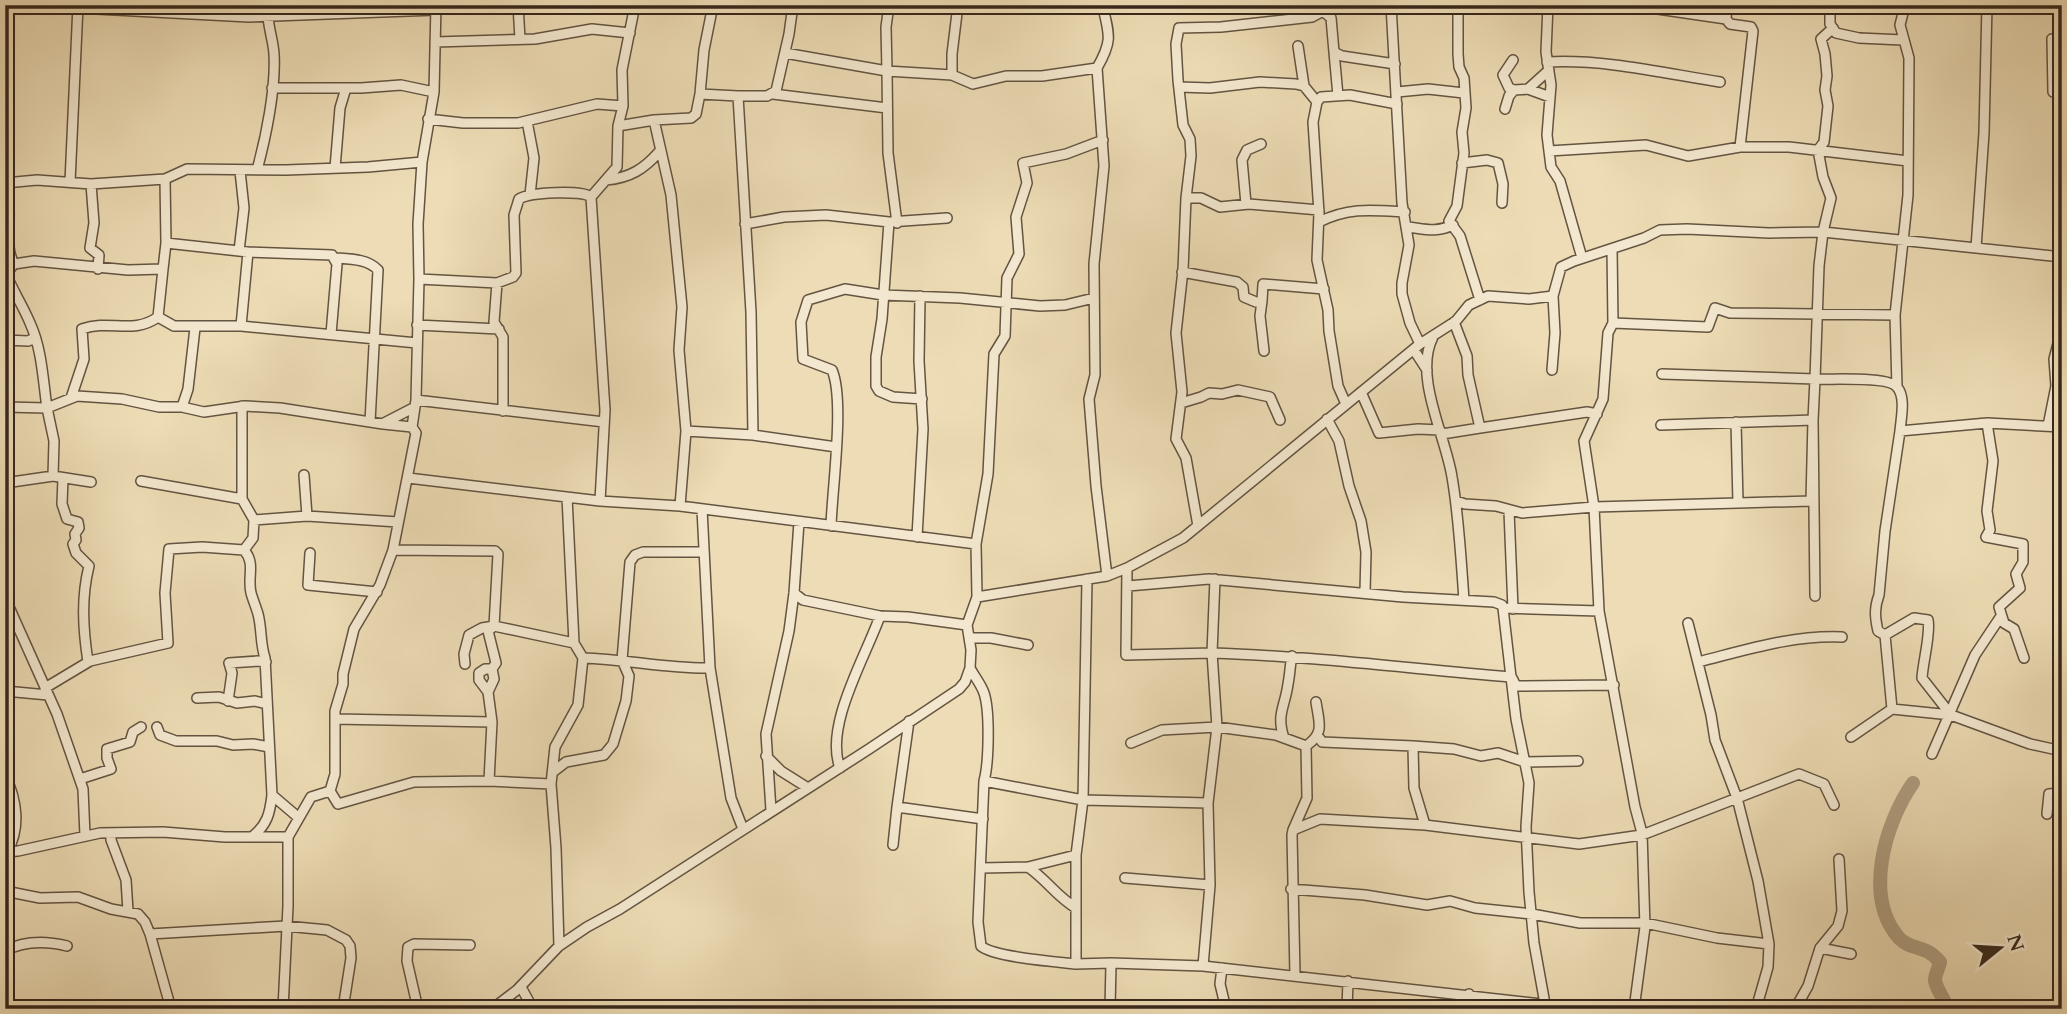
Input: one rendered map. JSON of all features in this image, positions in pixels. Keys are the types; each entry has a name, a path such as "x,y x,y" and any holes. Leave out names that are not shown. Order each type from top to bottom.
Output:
{"street":[{"path":"257,170 266,136 272,88 274,54 267,16 268,5"},
{"path":"518,5 520,39"},
{"path":"600,501 604,422 592,197 618,163 618,126 623,106 622,70 635,5"},
{"path":"618,126 694,117 713,5"},
{"path":"773,94 778,85 793,5"},
{"path":"889,5 886,27 887,108 893,222 876,358 876,386 879,391 892,397 922,399"},
{"path":"953,75 952,54 958,5"},
{"path":"1091,5 1104,6 1110,35 1105,55 1097,68 1104,166 1094,264 1095,375 1089,399 1107,576"},
{"path":"1391,5 1402,203 1409,245 1402,294 1417,347 1427,370"},
{"path":"1456,5 1458,54 1465,78 1466,108 1457,206 1450,221 1468,256 1480,300"},
{"path":"1549,5 1546,26 1550,97 1547,135 1551,167 1560,181 1582,258"},
{"path":"1594,5 1644,6 1726,19 1730,24 1751,27 1753,31 1740,147"},
{"path":"1726,19 1727,5"},
{"path":"1830,5 1830,24 1841,36 1903,40"},
{"path":"1885,635 1878,631 1874,613 1880,588 1902,400 1897,387 1895,315 1908,195 1909,58 1900,25 1905,5"},
{"path":"1976,248 1984,133 1987,5"},
{"path":"70,182 77,7 267,16 436,8 434,92 422,162 418,224 419,279 412,426 416,433 393,550 377,592 354,629 342,674 343,684 338,696 335,719 335,774 330,791 338,804 414,782 551,784"},
{"path":"1198,526 1185,458 1176,439 1182,392 1177,333 1191,156 1190,139 1183,125 1179,87 1175,44 1179,28 1221,27 1312,17 1324,8 1331,18 1338,96"},
{"path":"1456,501 1529,513 1563,508 1811,501 1817,316 1823,232 1831,198 1823,177 1818,150 1824,142 1828,106 1825,54 1821,39 1833,28"},
{"path":"435,42 535,39 592,29 630,33"},
{"path":"2053,92 2052,39 2062,38"},
{"path":"1298,46 1304,86 1317,102"},
{"path":"1334,52 1342,56 1395,64"},
{"path":"785,53 887,71 953,75 973,84 1006,76 1042,76 1097,68"},
{"path":"1513,60 1503,75 1509,88 1528,89 1550,97"},
{"path":"1528,89 1548,66 1574,61 1720,82"},
{"path":"1179,87 1210,88 1260,82 1304,86"},
{"path":"272,88 401,85 434,92"},
{"path":"335,168 340,108 346,88"},
{"path":"1397,92 1427,89 1464,93"},
{"path":"1505,109 1514,90"},
{"path":"700,94 773,94 887,108"},
{"path":"1346,404 1338,386 1324,289 1320,282 1317,260 1319,210 1313,122 1317,102 1321,97 1350,95 1397,104"},
{"path":"738,96 751,312 753,435"},
{"path":"428,119 500,124 527,121 597,104 623,106"},
{"path":"654,120 659,152 671,195 682,307 679,350 686,431 680,506"},
{"path":"527,121 534,158 530,195"},
{"path":"492,1009 521,987 559,946 840,768 965,682 970,668 967,625 977,597 976,544 988,474 994,354 1004,336 1007,278 1019,254 1016,216 1027,183 1023,163 1066,154 1103,140"},
{"path":"1246,204 1242,160 1247,150 1261,144"},
{"path":"1549,151 1646,145 1688,156 1740,147 1818,150 1908,161"},
{"path":"606,180 619,179 641,170 659,152"},
{"path":"1462,163 1488,160 1498,163 1503,184 1502,203"},
{"path":"5,183 37,180 91,184 165,179 187,169 240,171 422,162"},
{"path":"240,171 244,208 241,326"},
{"path":"71,398 84,359 82,329 96,324 146,326 158,317 166,243 165,179"},
{"path":"91,184 94,223 90,248 99,256 98,269"},
{"path":"5,193 10,220 9,255 14,264"},
{"path":"419,279 497,283 513,277 516,273 514,215 519,199 530,195 585,193 592,197"},
{"path":"1186,198 1201,198 1220,207 1246,204 1319,210"},
{"path":"1319,222 1330,216 1364,209 1405,212"},
{"path":"745,224 784,217 826,215 893,222 947,218"},
{"path":"1408,227 1424,231 1441,230 1453,225"},
{"path":"1552,370 1555,333 1553,296 1561,267 1660,230 1701,228 1732,232 1823,232 2062,257"},
{"path":"166,243 244,252 332,254 337,264 331,334"},
{"path":"1612,249 1613,323 1608,333 1606,387 1584,440 1594,507 1599,611 1634,807 1642,835 1645,923 1634,1009"},
{"path":"335,258 364,262 374,265 378,270 370,422"},
{"path":"88,662 83,610 89,566 76,553 73,544 79,528 78,522 67,519 62,504 54,441 35,338 6,274 14,264 34,261 128,271 163,269"},
{"path":"1182,272 1237,282 1243,286 1244,297 1255,302 1262,301"},
{"path":"497,283 494,318 503,337 503,411"},
{"path":"1264,351 1259,316 1263,284 1324,289"},
{"path":"831,526 836,447 836,382 832,370 803,359 800,338 802,313 808,300 845,289 883,295 1040,306 1065,305 1094,298"},
{"path":"917,537 923,429 919,362 920,296"},
{"path":"977,597 1107,576 1127,568 1183,538 1417,347 1454,322 1469,305 1488,296 1529,299 1553,296"},
{"path":"1613,323 1708,327 1714,308 1731,313 1895,315"},
{"path":"158,317 174,326 241,326 417,343"},
{"path":"1454,322 1467,356 1468,375 1480,428"},
{"path":"417,325 499,329"},
{"path":"182,407 188,390 195,328"},
{"path":"2048,426 2056,386 2054,359 2062,328"},
{"path":"1434,335 1428,345 1427,370 1431,396 1450,464 1456,501 1464,600"},
{"path":"5,340 28,341 35,338"},
{"path":"1662,374 1889,382 1897,387"},
{"path":"1181,404 1209,393 1250,391 1255,395 1270,397 1280,420"},
{"path":"1361,392 1379,433 1418,429 1441,432 1587,412 1597,414"},
{"path":"5,407 47,408 77,396 111,398 204,412 242,406 280,408 412,426"},
{"path":"383,424 415,403 604,422"},
{"path":"242,406 242,499 254,520 253,538 244,550"},
{"path":"1327,419 1339,441 1361,521 1366,552 1365,592"},
{"path":"1661,425 1813,421"},
{"path":"1813,421 1815,596"},
{"path":"1735,422 1738,503"},
{"path":"1899,431 1987,423 2062,428"},
{"path":"1987,423 1993,461 1987,511 1990,530 1986,537 2023,544 2023,562 2016,574 2020,588 1998,607 2004,623 2014,629 2024,658"},
{"path":"686,431 753,435 836,447"},
{"path":"304,475 307,516"},
{"path":"5,483 58,477 91,482"},
{"path":"408,478 600,501 680,506 976,544"},
{"path":"141,481 242,499"},
{"path":"559,946 552,758 555,747 578,705 583,658 574,643 567,497"},
{"path":"702,509 710,668 731,797 743,829"},
{"path":"1509,511 1508,609 1511,677 1529,783 1529,892 1534,943 1545,1004"},
{"path":"254,520 307,516 398,522"},
{"path":"771,810 766,734 794,593 799,522"},
{"path":"5,691 47,691 88,662 168,643 165,593 169,549 202,547 244,550 252,565 251,592 266,662 272,795 267,820 253,837"},
{"path":"393,550 495,551 498,554 494,626 488,631 496,663 492,669 494,679 488,692 492,722 489,781"},
{"path":"553,772 566,762 604,755 613,744 626,701 629,676 622,660 630,562 635,555 653,552 704,552"},
{"path":"310,553 307,585 377,592"},
{"path":"1127,568 1126,655 1212,653 1292,656 1511,677"},
{"path":"1076,964 1076,855 1083,800 1087,579"},
{"path":"1128,586 1215,579 1494,603 1508,609 1599,611"},
{"path":"1203,966 1210,885 1208,803 1217,726 1212,653 1215,579"},
{"path":"794,593 803,600 880,616 967,625"},
{"path":"5,598 47,691 80,779 83,789 85,836"},
{"path":"840,768 834,750 839,717 880,616"},
{"path":"1932,754 1975,655 2001,616"},
{"path":"1885,635 1914,618 1928,620 1930,628 1922,678 1951,715"},
{"path":"1688,623 1715,740 1737,798 1758,881 1769,944 1768,967 1756,1009"},
{"path":"465,664 464,654 469,635 482,628 494,626 574,643"},
{"path":"1885,635 1892,709"},
{"path":"1698,662 1778,642 1815,636 1842,638"},
{"path":"970,638 990,638 1028,645"},
{"path":"1284,738 1279,724 1280,708 1288,684 1292,656"},
{"path":"583,658 622,660 676,668 710,668"},
{"path":"228,702 232,679 229,663 266,662"},
{"path":"970,668 983,690 987,708 988,763 984,781 978,922 981,946 985,950 1076,964 1203,966 1295,975 1586,1009"},
{"path":"1511,677 1516,686 1614,685"},
{"path":"197,698 219,697 237,704 256,701 267,704"},
{"path":"1316,702 1318,736 1322,742 1454,748 1481,757 1498,753 1525,762 1578,761"},
{"path":"1851,737 1892,709 1951,715 2030,744 2062,751"},
{"path":"335,719 492,722"},
{"path":"892,845 909,721"},
{"path":"1131,743 1162,730 1217,726 1276,735 1306,746"},
{"path":"80,779 111,769 107,749 130,742 133,732 141,727"},
{"path":"158,727 160,735 176,741 217,741 269,747"},
{"path":"1306,746 1318,736"},
{"path":"1295,975 1293,830 1307,798 1306,746"},
{"path":"1413,746 1414,788 1425,825"},
{"path":"766,757 781,771 808,788"},
{"path":"1293,830 1320,819 1425,825 1579,844 1642,835 1799,774 1824,784 1834,805"},
{"path":"5,775 16,800 15,836 6,852"},
{"path":"984,781 1083,800 1208,803"},
{"path":"283,1009 288,837 311,797 330,791"},
{"path":"2047,814 2049,794 2062,793"},
{"path":"272,795 299,818"},
{"path":"897,807 983,819"},
{"path":"6,852 111,832 288,837"},
{"path":"111,832 111,840 126,880 128,911"},
{"path":"981,868 1028,867 1076,855"},
{"path":"1795,1009 1808,986 1820,947 1838,926 1842,911 1839,859"},
{"path":"1028,867 1058,896 1076,908"},
{"path":"1125,878 1210,885"},
{"path":"1292,889 1365,895 1427,905 1450,901 1475,908 1532,914 1580,923 1645,923 1717,938 1769,944"},
{"path":"5,891 40,898 78,897 111,909 128,911 142,918 150,934 168,1008"},
{"path":"150,934 286,926 327,930 346,940 351,946 343,1009"},
{"path":"5,951 27,943 39,942 67,946"},
{"path":"418,1009 407,961 408,947 414,944 470,945"},
{"path":"1820,947 1851,954"},
{"path":"1110,1009 1111,963"},
{"path":"1222,968 1220,985 1226,1009"},
{"path":"1347,1009 1348,981"},
{"path":"521,987 533,1009"},
{"path":"1469,995 1469,1009"},
{"path":"214,1009 266,1005"},
{"path":"135,1009 191,1009"}],"waterway":[{"path":"1913,783 1894,818 1887,839 1880,881 1882,902 1888,921 1899,938 1908,945 1929,952 1940,962 1935,980 1947,1009"}]}
